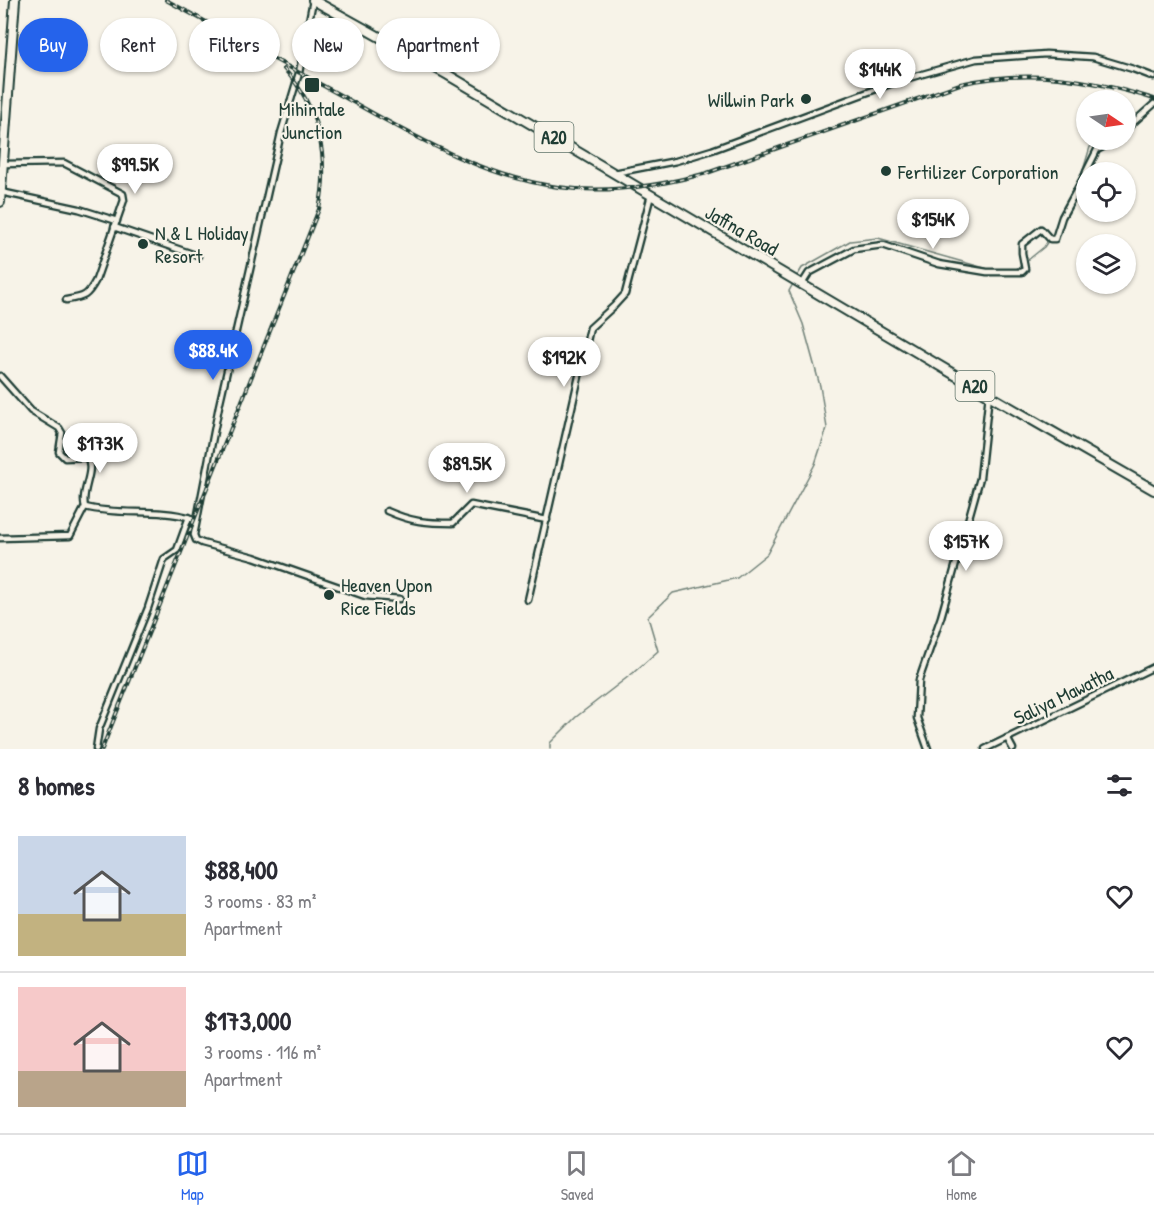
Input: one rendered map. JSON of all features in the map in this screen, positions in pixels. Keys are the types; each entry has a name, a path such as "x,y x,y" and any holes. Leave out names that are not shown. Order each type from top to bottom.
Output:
{"highway":[{"path":"0,202 15,0"},
{"name":"Jaffna Road","path":"313,0 448,75 1154,490"}],"street":[{"path":"313,0 299,73 281,134 219,406 194,535 199,542 254,557 365,596 400,599"},
{"path":"614,173 676,161 712,150 898,81 976,59 1046,54 1092,57 1154,77"},
{"path":"1136,120 1154,104"},
{"path":"2,164 64,163 123,194 124,200 91,290 84,297 66,300"},
{"path":"797,281 854,249 883,245 939,264 987,272 1022,272 1025,269 1022,244 1041,229 1048,237 1055,239 1062,217 1076,191"},
{"path":"1,192 79,209 117,221"},
{"path":"528,600 590,327 625,294 651,195"},
{"path":"114,227 198,256"},
{"path":"0,376 31,411 59,428 62,433 59,452 65,458 87,457 89,461 83,500 86,507"},
{"path":"928,749 917,717 919,680 941,617 980,478 988,394"},
{"path":"387,511 424,523 453,523 471,505 547,520"},
{"path":"86,507 128,512 172,513 197,519"},
{"path":"0,538 70,536 86,507"},
{"path":"96,749 99,729 148,608 164,559 177,550 189,517"},
{"name":"Saliya Mawatha","path":"986,749 1154,668"},
{"path":"1007,738 1012,749"}],"waterway":[{"path":"1086,162 1089,150"},
{"path":"1068,211 1072,205"},
{"path":"796,278 802,268 850,241 878,238 988,269 1016,269 1020,266"},
{"path":"1028,260 1048,241"},
{"path":"550,749 550,743 576,717 658,651 648,617 673,593 737,578 767,554 815,464 827,428 820,386 803,324 789,291 794,282"}],"railway":[{"path":"166,0 446,152 529,181 577,189 633,188 707,173 960,84 985,79 1058,78 1105,86 1154,99"},
{"path":"102,749 319,209 323,172 319,134 306,100 284,69"}],"place":[{"name":"Mihintale Junction","path":"312,85"},
{"name":"Willwin Park","path":"806,99"},
{"name":"Fertilizer Corporation","path":"886,171"},
{"name":"N & L Holiday Resort","path":"143,244"},
{"name":"Heaven Upon Rice Fields","path":"329,595"}]}
